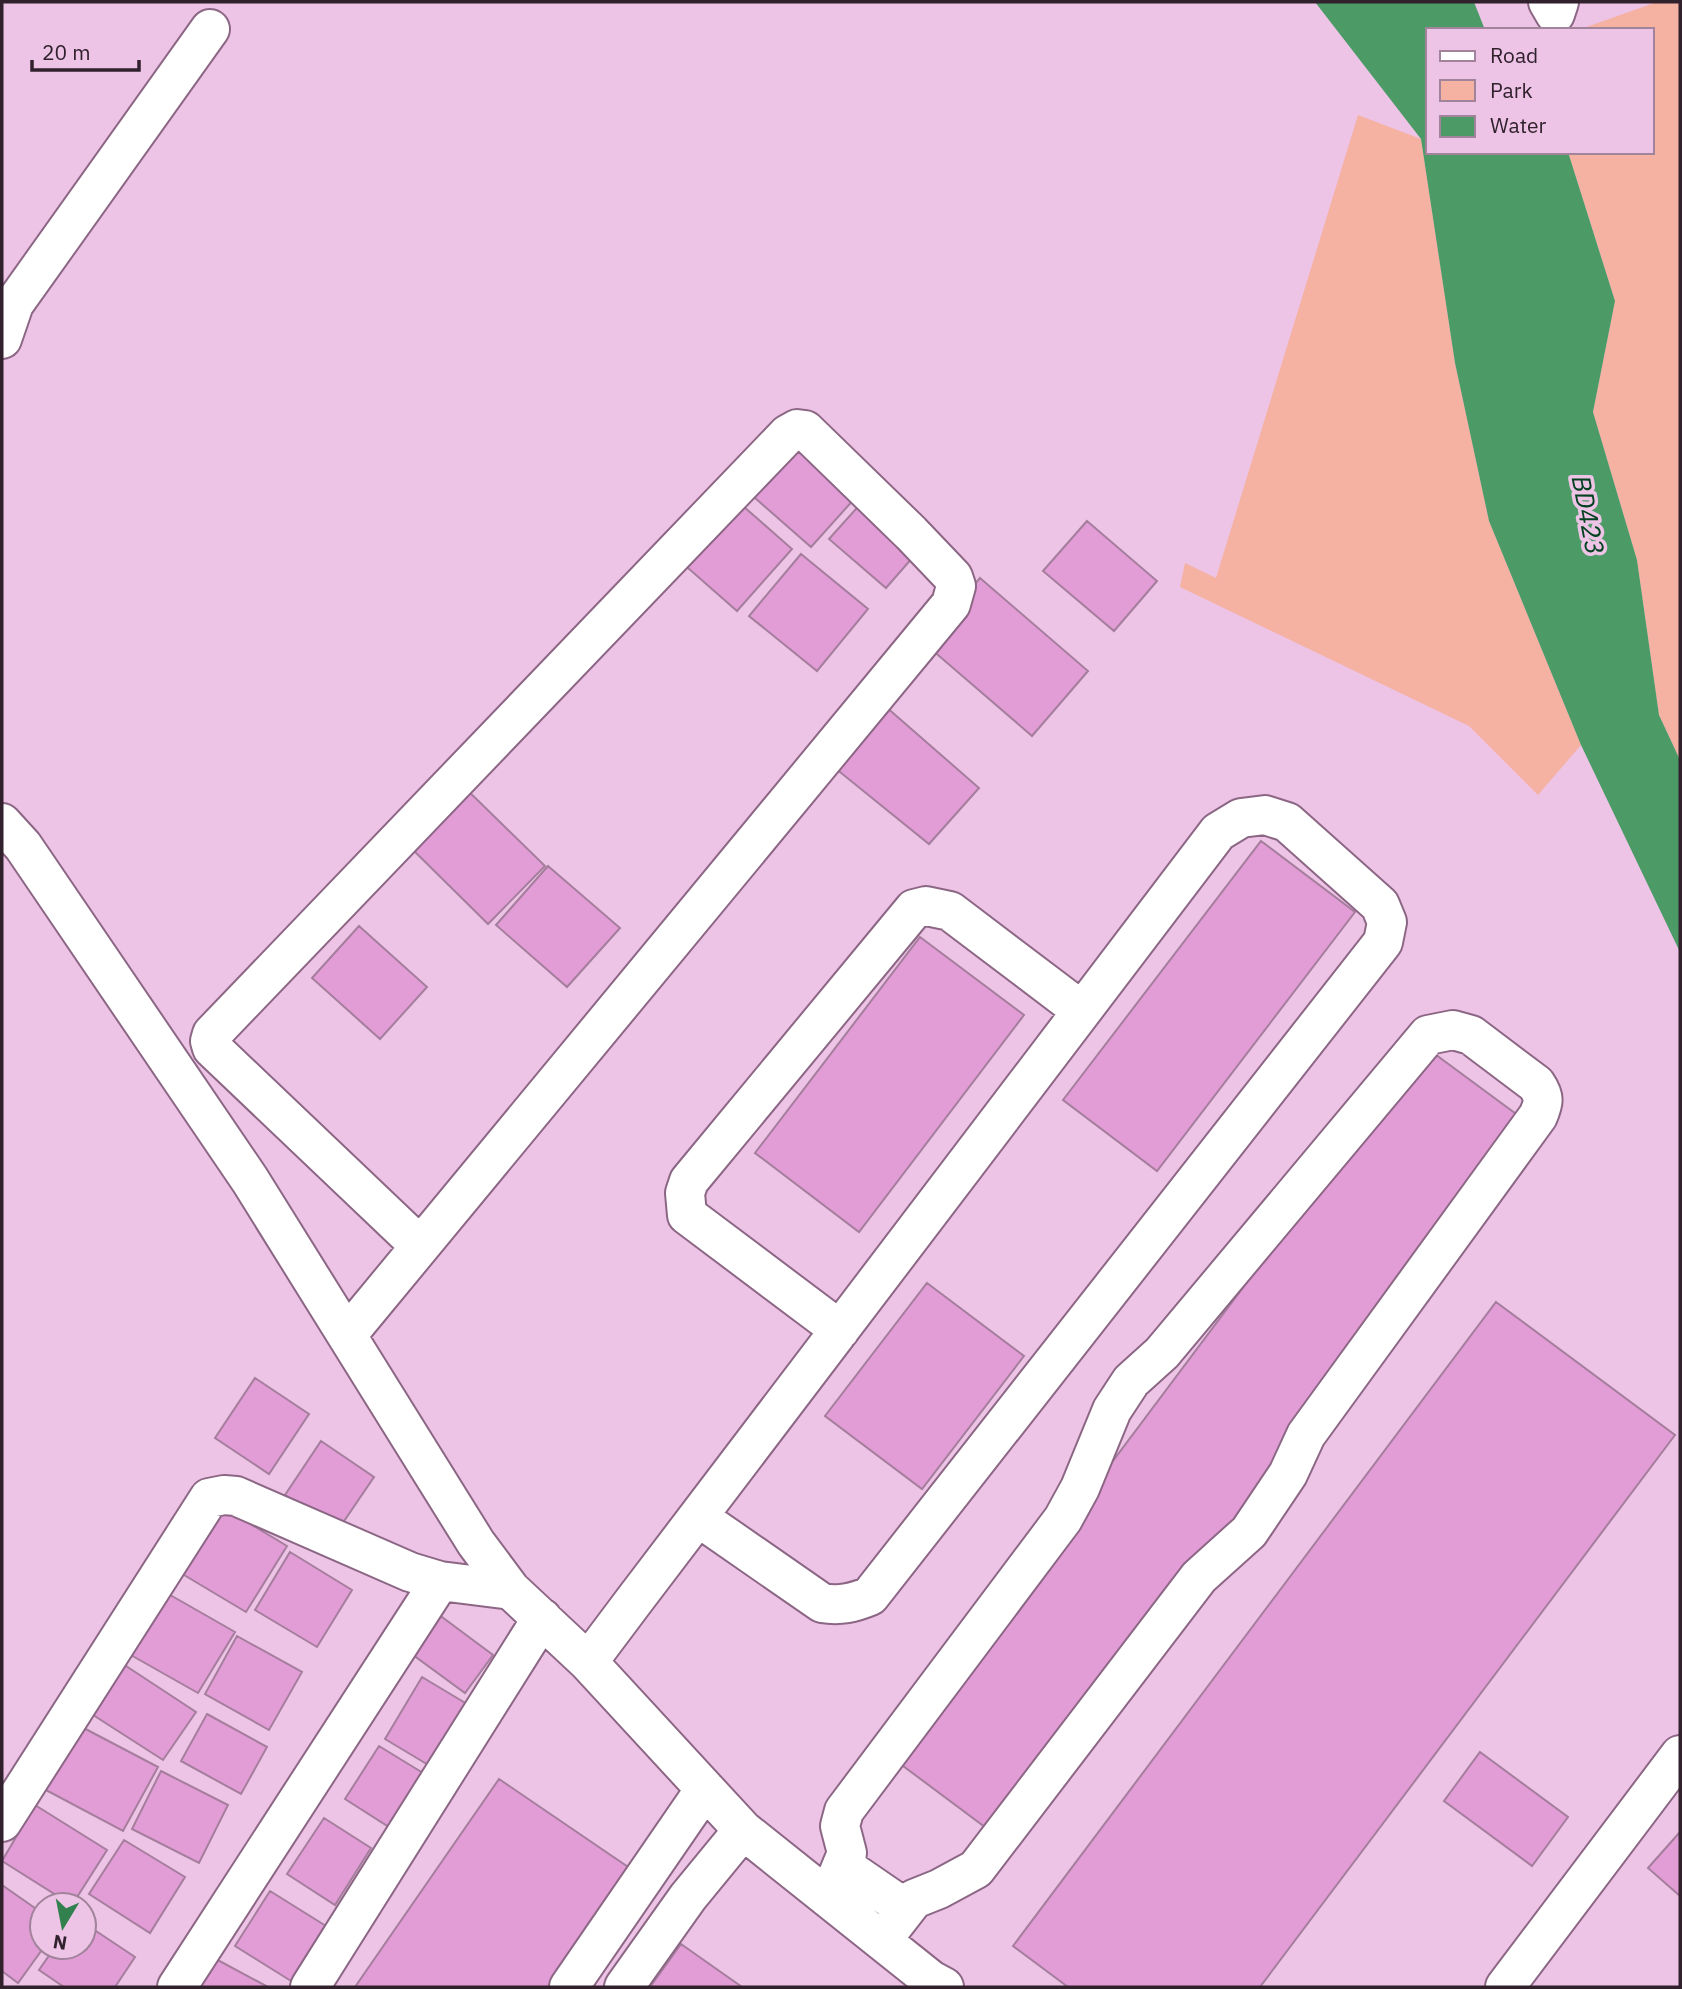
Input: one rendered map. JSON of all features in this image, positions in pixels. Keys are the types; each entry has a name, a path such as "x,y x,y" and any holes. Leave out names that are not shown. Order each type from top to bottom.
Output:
{"street":[{"path":"1548,2 1555,14 1559,2"},
{"path":"2,339 14,304 210,29"},
{"path":"347,1335 951,604 956,586 953,577 805,430 797,429 788,435 212,1034 212,1048 420,1246"},
{"path":"588,1662 698,1517 840,1330 1083,1011 1218,832 1241,818 1265,815 1287,822 1380,905 1387,922 1383,942 870,1595 854,1603 822,1603 698,1517"},
{"path":"2,823 23,846 250,1180 476,1543 511,1590 588,1662 743,1830 834,1881 906,1909"},
{"path":"840,1330 687,1215 685,1193 689,1181 914,909 926,906 950,911 1083,1011"},
{"path":"834,1881 847,1853 840,1826 844,1811 1063,1519 1080,1488 1112,1410 1131,1381 1162,1353 1428,1035 1453,1030 1471,1035 1536,1084 1543,1094 1544,1102 1538,1116 1306,1435 1288,1474 1249,1532 1199,1577 976,1869 914,1899 882,1940"},
{"path":"181,1077 211,1041"},
{"path":"2,1822 209,1498 236,1496 410,1572 440,1581 511,1590"},
{"path":"177,1987 440,1581"},
{"path":"310,1987 542,1618"},
{"path":"1505,1987 1680,1755"},
{"path":"569,1987 705,1789"},
{"path":"624,1987 688,1897 743,1830"},
{"path":"834,1881 882,1940 934,1985"}],"green space":[{"path":"1657,2 1680,2 1680,760 1659,715 1637,560 1593,412 1615,301 1569,154 1654,154 1654,28 1584,28"},
{"path":"1358,115 1421,139 1455,363 1489,521 1581,745 1538,795 1469,726 1180,587 1185,563 1216,578"}],"water":[{"name":"BD423","path":"1315,2 1474,2 1484,28 1426,28 1426,154 1569,154 1615,301 1593,412 1637,560 1659,715 1680,760 1680,952 1581,745 1489,521 1455,363 1421,139"}],"building":[{"path":"792,441 856,497 811,547 747,491"},
{"path":"735,499 792,549 737,611 680,561"},
{"path":"864,500 920,549 886,588 829,539"},
{"path":"1087,521 1157,581 1114,631 1043,571"},
{"path":"801,554 868,609 817,671 749,616"},
{"path":"980,578 1088,671 1032,736 924,643"},
{"path":"885,706 979,788 929,844 830,764"},
{"path":"458,781 545,866 488,924 401,838"},
{"path":"1261,841 1355,912 1157,1171 1063,1100"},
{"path":"548,866 620,928 567,987 496,925"},
{"path":"359,926 427,987 380,1039 312,978"},
{"path":"920,937 1024,1015 859,1232 755,1153"},
{"path":"1424,1046 1535,1128 1001,1839 891,1757"},
{"path":"927,1283 1024,1356 922,1489 825,1416"},
{"path":"1496,1302 1675,1435 1260,1987 1068,1987 1013,1946"},
{"path":"255,1378 309,1414 269,1474 215,1438"},
{"path":"321,1441 374,1477 338,1530 285,1495"},
{"path":"219,1505 287,1546 246,1612 179,1572"},
{"path":"290,1552 352,1590 317,1647 255,1610"},
{"path":"165,1592 235,1632 198,1693 129,1654"},
{"path":"438,1614 493,1655 465,1693 409,1652"},
{"path":"237,1636 302,1672 269,1730 205,1694"},
{"path":"123,1664 196,1712 163,1760 90,1713"},
{"path":"422,1677 467,1704 430,1766 385,1739"},
{"path":"207,1714 267,1747 241,1794 181,1761"},
{"path":"78,1725 158,1767 123,1831 44,1789"},
{"path":"379,1746 423,1773 389,1827 345,1799"},
{"path":"1480,1752 1568,1817 1532,1866 1444,1801"},
{"path":"161,1771 228,1805 199,1863 132,1829"},
{"path":"499,1779 634,1871 554,1987 355,1987"},
{"path":"35,1805 107,1850 81,1891 50,1891 2,1861"},
{"path":"324,1818 371,1848 335,1905 287,1874"},
{"path":"1680,1832 1680,1896 1648,1868"},
{"path":"124,1840 185,1877 150,1933 98,1900 98,1891 91,1891"},
{"path":"2,1885 28,1903 28,1961 34,1961 18,1983 2,1971"},
{"path":"270,1891 326,1926 291,1981 235,1946"},
{"path":"98,1932 135,1957 115,1987 64,1987 39,1970 45,1961 98,1961"},
{"path":"681,1944 742,1987 650,1987"},
{"path":"214,1958 268,1987 198,1987"}]}
